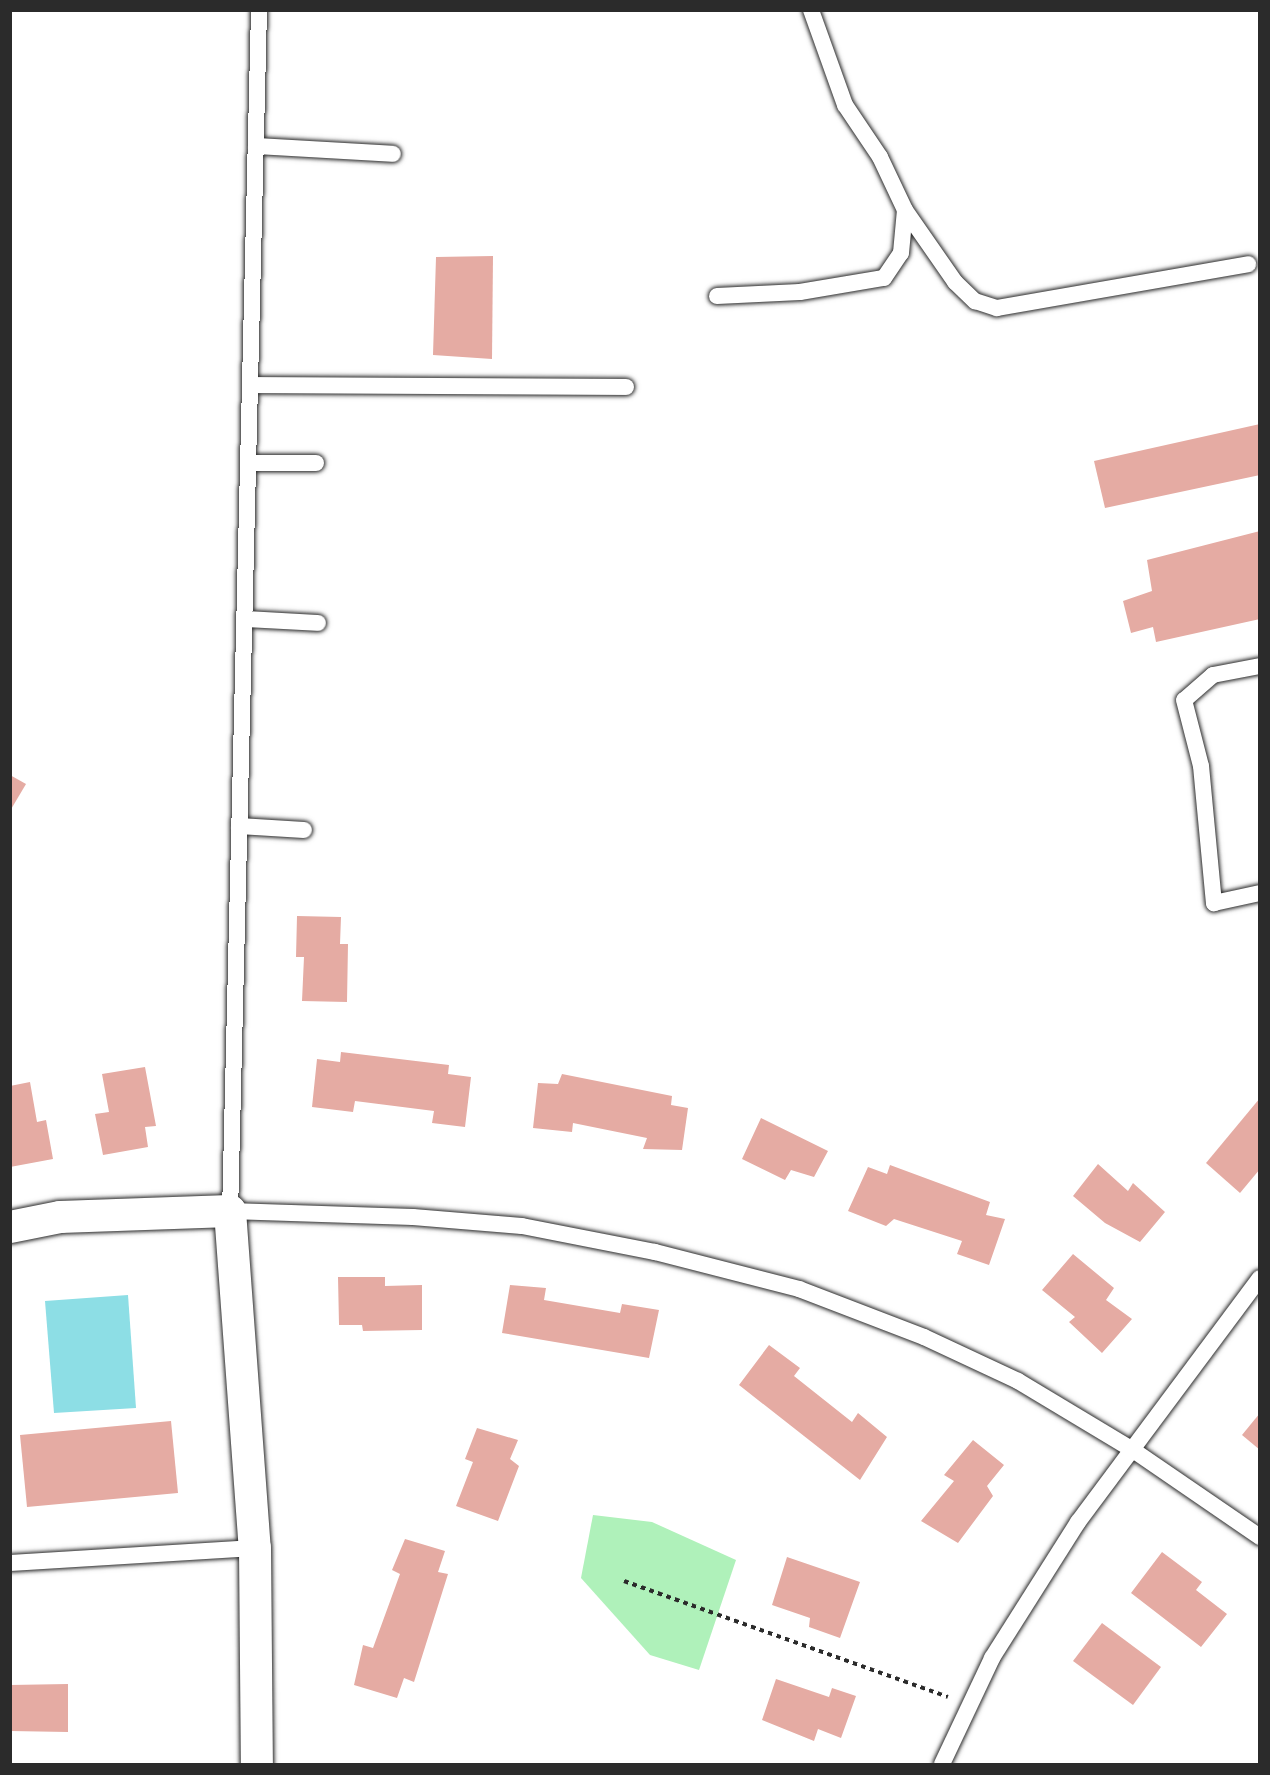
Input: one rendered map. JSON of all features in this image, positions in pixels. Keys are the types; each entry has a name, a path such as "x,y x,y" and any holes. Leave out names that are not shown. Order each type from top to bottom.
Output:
{"street":[{"path":"10,1227 60,1217 230,1211 255,1548 257,1764"}],"lane":[{"path":"259,10 230,1211 413,1217 522,1226 655,1252 798,1289 924,1337 1018,1382 1133,1450 1260,1537"},
{"path":"811,10 845,105 880,157 905,210 955,282 975,300 997,308 1248,264"},
{"path":"256,146 393,154"},
{"path":"717,296 800,292 884,278 901,253 905,210"},
{"path":"251,385 626,387"},
{"path":"249,463 316,463"},
{"path":"245,619 318,623"},
{"path":"1260,666 1213,675 1184,700 1201,766 1214,903 1260,893"},
{"path":"239,826 304,830"},
{"path":"942,1764 992,1658 1072,1532 1260,1278"},
{"path":"10,1563 255,1548"}],"path":[{"path":"624,1581 970,1704"}],"green space":[{"path":"593,1515 652,1522 736,1560 699,1670 650,1655 581,1578"}],"water":[{"path":"128,1295 136,1408 54,1413 45,1301"}],"building":[{"path":"493,256 492,359 433,355 436,257"},
{"path":"1260,424 1260,475 1105,508 1094,461"},
{"path":"1260,531 1260,619 1156,642 1153,627 1131,633 1123,601 1152,591 1147,560"},
{"path":"10,775 26,784 10,811"},
{"path":"297,916 341,917 340,944 348,944 347,1002 302,1001 304,957 296,957"},
{"path":"341,1052 449,1065 448,1074 471,1077 465,1127 432,1123 434,1111 355,1101 353,1112 312,1107 317,1059 340,1062"},
{"path":"145,1067 156,1126 145,1127 148,1147 103,1155 95,1114 109,1112 102,1074"},
{"path":"562,1074 672,1096 671,1105 688,1108 682,1150 643,1149 647,1138 573,1123 572,1132 533,1128 538,1083 558,1084"},
{"path":"30,1082 37,1122 46,1120 53,1159 10,1167 10,1086"},
{"path":"1260,1098 1260,1169 1240,1193 1206,1163"},
{"path":"761,1118 828,1151 814,1177 791,1170 785,1180 742,1159"},
{"path":"1098,1164 1128,1191 1133,1183 1165,1212 1140,1242 1105,1223 1073,1196"},
{"path":"890,1165 990,1202 986,1215 1005,1219 989,1265 957,1254 962,1241 894,1219 886,1226 848,1211 868,1167 887,1174"},
{"path":"1073,1254 1114,1288 1106,1300 1132,1319 1102,1353 1069,1322 1075,1317 1042,1290"},
{"path":"338,1277 385,1277 385,1286 422,1285 422,1330 363,1331 362,1325 339,1325"},
{"path":"510,1285 546,1288 544,1300 620,1313 622,1304 659,1310 649,1358 502,1333"},
{"path":"769,1345 800,1368 794,1376 852,1422 858,1413 887,1437 860,1480 739,1385"},
{"path":"1260,1413 1260,1450 1242,1435"},
{"path":"171,1421 178,1493 27,1507 20,1435"},
{"path":"477,1428 518,1440 510,1459 519,1466 498,1521 456,1506 473,1462 465,1459"},
{"path":"973,1440 1004,1465 987,1486 993,1496 958,1543 921,1521 954,1481 944,1475"},
{"path":"405,1539 445,1551 438,1572 448,1574 414,1682 404,1678 397,1698 354,1685 363,1645 373,1648 400,1574 392,1570"},
{"path":"1162,1552 1202,1582 1196,1590 1227,1614 1201,1647 1131,1593"},
{"path":"787,1557 860,1582 840,1638 809,1627 810,1618 772,1605"},
{"path":"1102,1623 1161,1667 1133,1705 1073,1661"},
{"path":"776,1679 829,1697 832,1688 856,1696 841,1738 818,1729 814,1741 762,1720"},
{"path":"68,1684 68,1732 10,1731 10,1685"}]}
